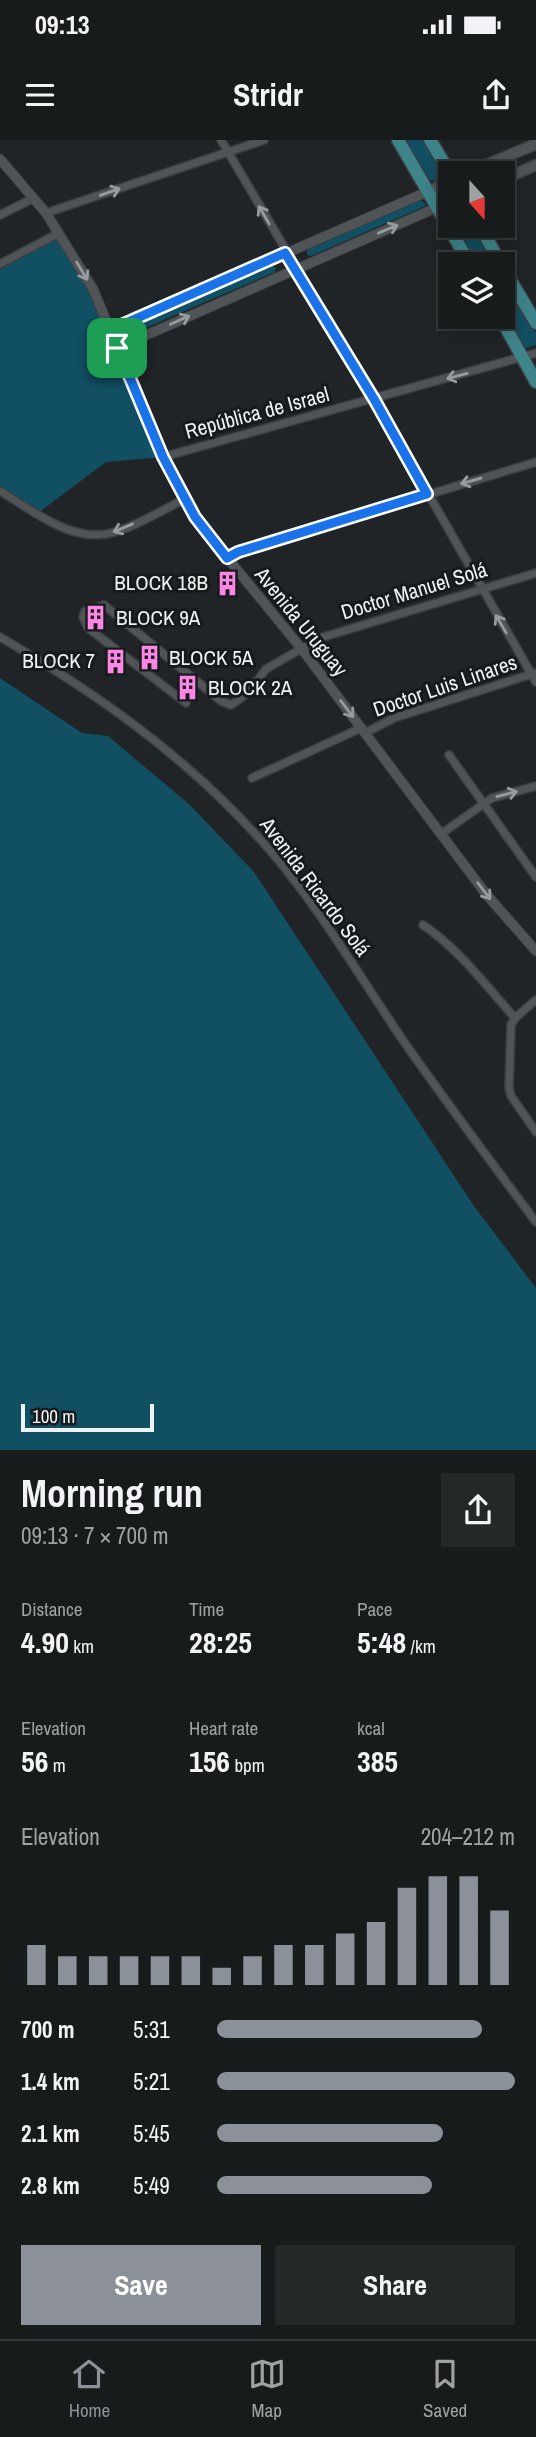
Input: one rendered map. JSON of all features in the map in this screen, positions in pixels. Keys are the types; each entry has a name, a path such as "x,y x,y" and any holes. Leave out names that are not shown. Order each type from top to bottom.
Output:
{"main road":[{"path":"398,140 429,191 438,199"},
{"path":"430,140 443,161"},
{"path":"496,161 536,144"},
{"path":"515,174 536,165"},
{"path":"429,191 438,187"},
{"path":"515,287 536,323"},
{"path":"506,329 536,382"}],"street":[{"path":"220,140 374,399 481,590 535,677"},
{"path":"46,214 264,140"},
{"name":"Avenida Uruguay","path":"0,159 46,214 93,289 163,457 198,522 301,648 486,894 536,951"},
{"path":"110,330 429,191"},
{"path":"0,215 34,198"},
{"path":"117,348 438,208"},
{"path":"0,264 59,233"},
{"name":"República de Israel","path":"163,457 536,354"},
{"path":"227,558 238,552 536,462"},
{"path":"0,491 64,528 89,535 118,531 185,499"},
{"name":"Doctor Manuel Solá","path":"186,703 88,628 83,617 85,611 104,605 221,701 231,705 248,693 266,669 320,638 536,573"},
{"name":"Avenida Ricardo Solá","path":"0,637 86,691 175,755 259,837 306,899 467,1133 536,1222"},
{"name":"Doctor Luis Linares","path":"252,778 394,718 535,677"},
{"path":"449,755 481,804 536,877"},
{"path":"441,834 492,798 536,786"},
{"path":"423,925 472,970 514,1018"},
{"path":"536,1000 514,1018 510,1031 509,1088 513,1102 536,1132"}],"shaded area":[{"path":"405,140 424,140 438,163 438,179 428,179"},
{"path":"421,200 425,206 311,256 307,255 307,249"},
{"path":"59,233 94,292 163,457 106,462 38,513 0,491 0,264"},
{"path":"461,238 481,238 489,252 469,252"},
{"path":"272,265 276,268 275,272 145,328 140,324 142,320"},
{"path":"515,297 536,333 536,345 527,348 513,329"},
{"path":"0,678 82,733 108,736 190,805 254,872 474,1206 536,1288 536,1450 0,1450"}],"place":[{"name":"BLOCK 18B","path":"228,583"},
{"name":"BLOCK 9A","path":"96,618"},
{"name":"BLOCK 5A","path":"149,658"},
{"name":"BLOCK 7","path":"115,661"},
{"name":"BLOCK 2A","path":"188,688"}],"route":[{"path":"285,253 374,399 427,494 238,552 227,558 195,517 163,457 117,348 110,330 285,253"}]}
